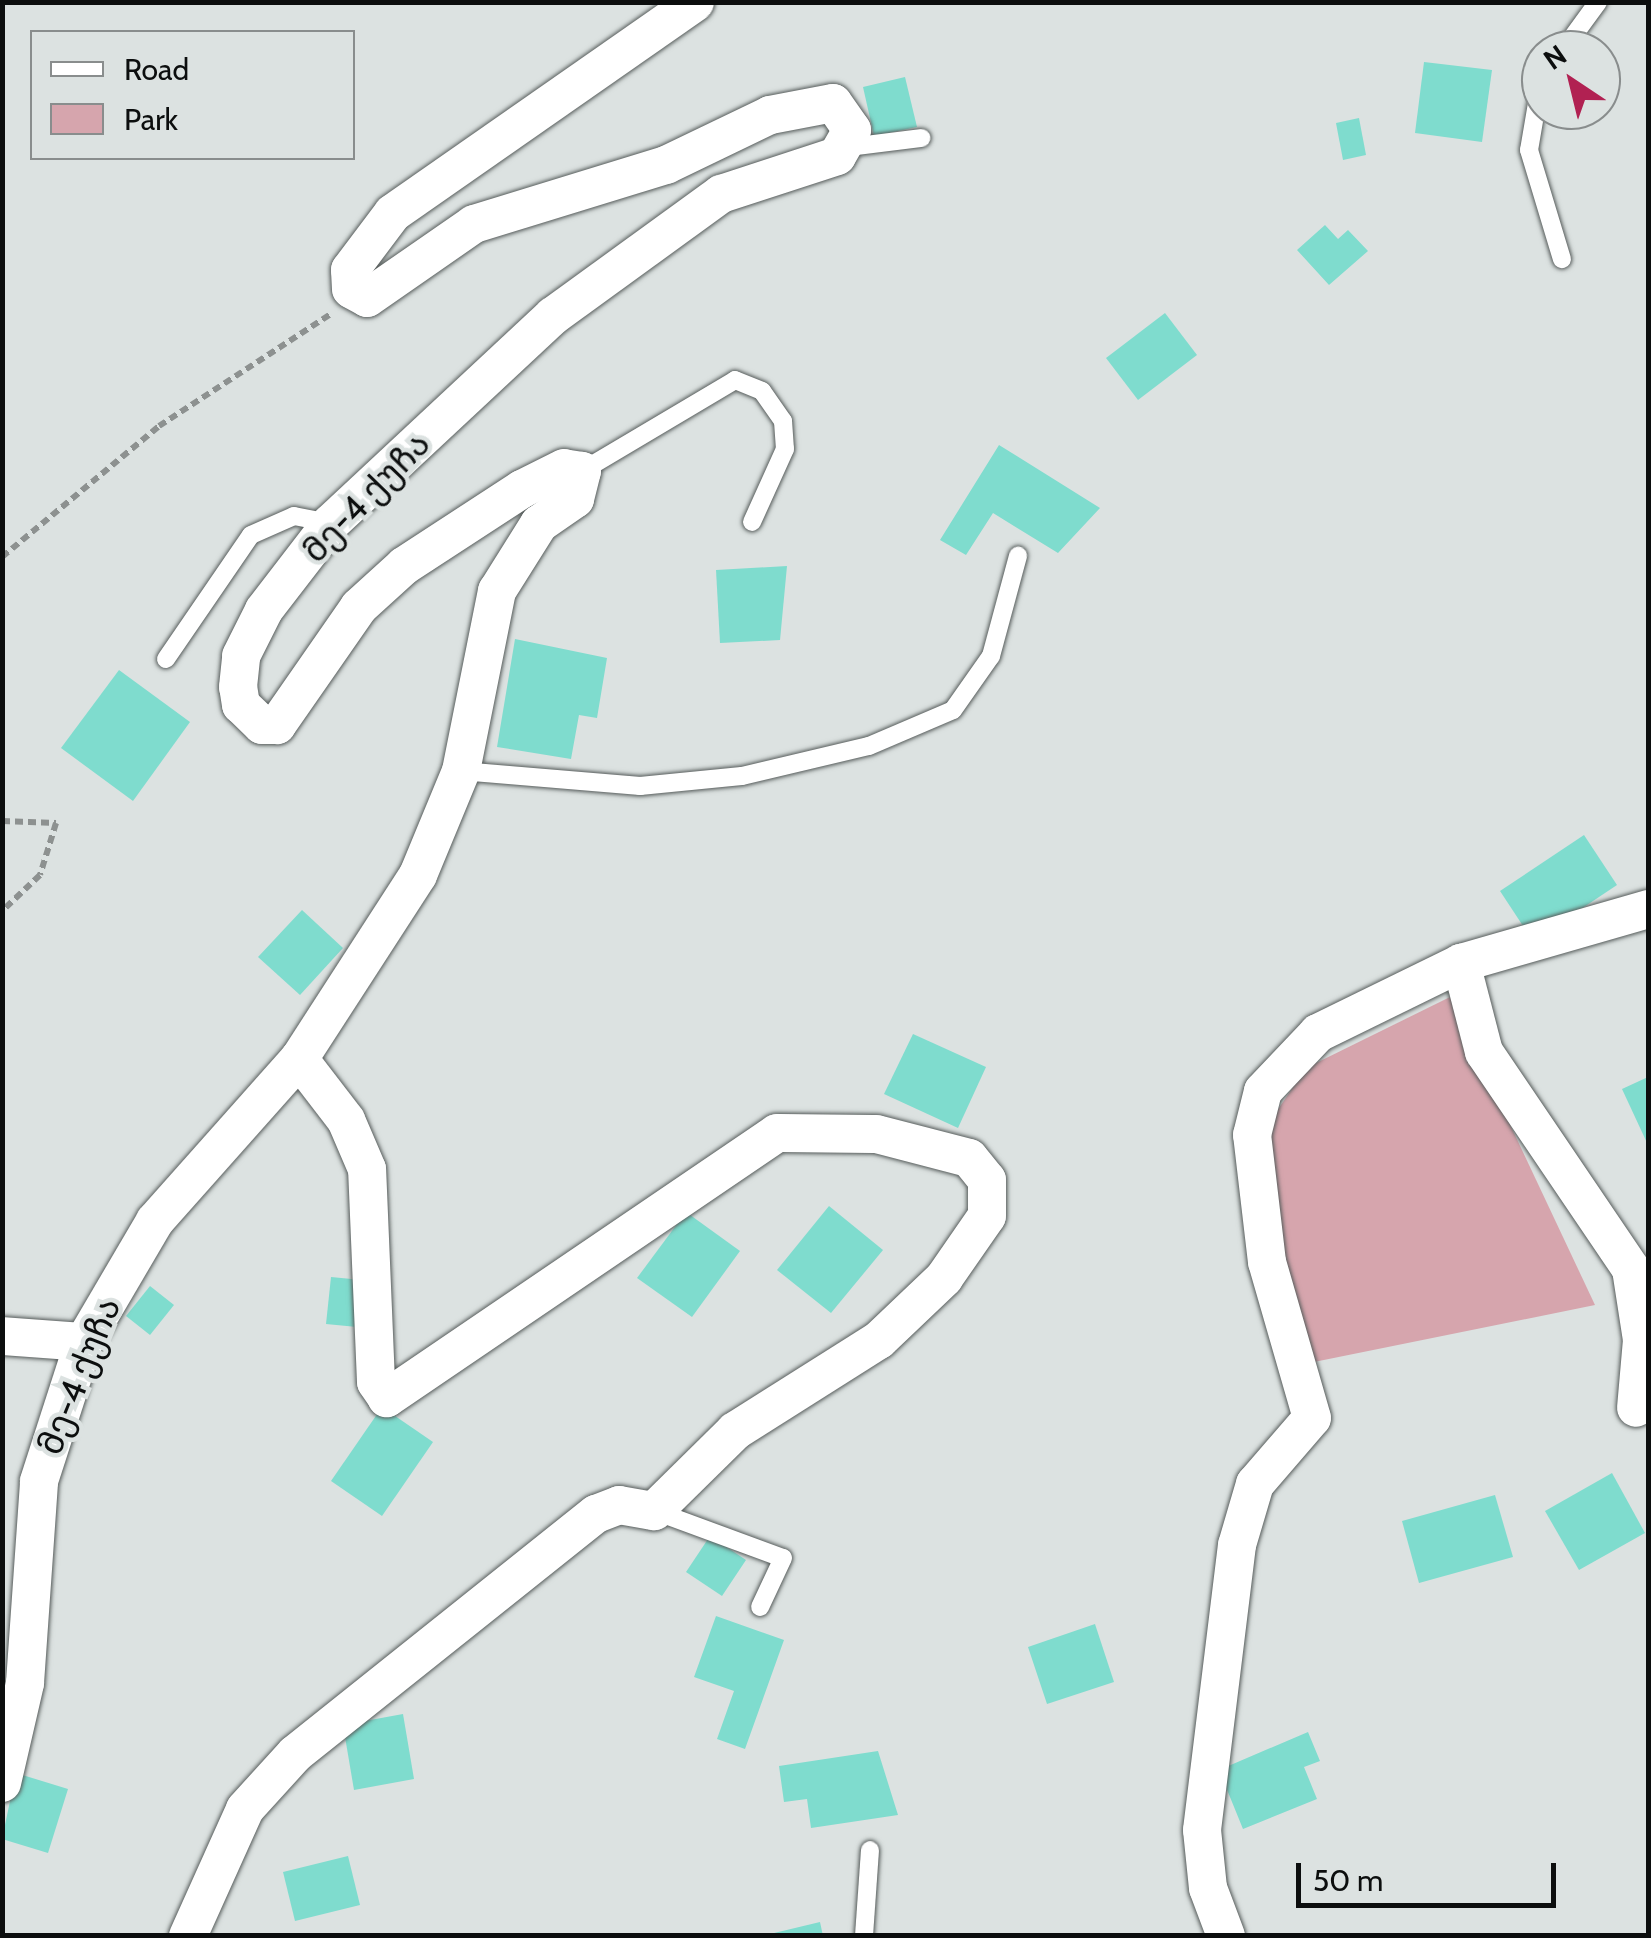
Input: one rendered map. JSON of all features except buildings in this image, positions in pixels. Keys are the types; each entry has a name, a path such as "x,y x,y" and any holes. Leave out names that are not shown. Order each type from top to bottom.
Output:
{"street":[{"path":"695,2 394,213 350,270 358,297 377,294 474,224 666,164 770,115 842,106 849,148"},
{"name":"მე-4 ქუჩა","path":"2,1783 26,1683 38,1481 84,1342 155,1221 299,1059 418,875 461,771 497,592 539,524 575,499 582,471 564,468 522,489 404,566 359,607 301,702 277,726 262,725 241,705 240,656 331,524 552,316 721,194 849,148"},
{"path":"1226,1936 1208,1888 1202,1830 1237,1545 1255,1484 1312,1418 1267,1262 1252,1134 1263,1091 1318,1033 1460,962 1648,909"},
{"path":"1460,962 1484,1052 1631,1269 1642,1340 1636,1408"},
{"path":"188,1936 245,1809 296,1754 596,1514 618,1505 654,1511 734,1431 878,1340 944,1278 986,1216 987,1180 969,1158 876,1134 777,1134 388,1398 376,1382 366,1169 346,1120 299,1059"},
{"path":"2,1336 84,1342"}],"lane":[{"path":"1578,30 1598,2"},
{"path":"1532,130 1529,150 1562,259"},
{"path":"849,148 922,138"},
{"path":"582,471 735,380 762,392 782,421 785,449 752,522"},
{"path":"166,659 251,535 294,516 331,524"},
{"path":"461,771 640,786 742,776 869,746 952,710 992,656 1018,556"},
{"path":"654,1511 784,1558 760,1607"},
{"path":"864,1936 870,1850"}],"path":[{"path":"2,558 159,426 358,297"},
{"path":"2,822 56,823 40,875 2,911"}],"green space":[{"path":"1450,997 1595,1305 1309,1363 1279,1273 1264,1130 1306,1068"}]}
